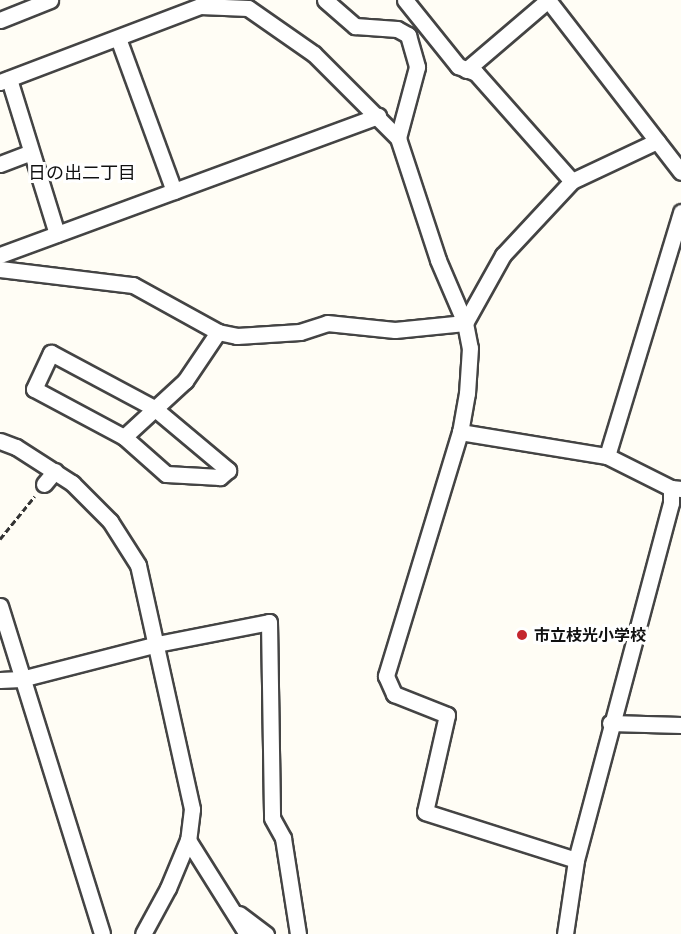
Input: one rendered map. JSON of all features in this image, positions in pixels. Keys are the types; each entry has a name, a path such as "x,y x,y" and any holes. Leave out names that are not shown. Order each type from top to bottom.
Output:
{"street":[{"path":"0,20 50,0"},
{"path":"325,0 354,26 397,29 408,35 417,67 398,138"},
{"path":"405,0 458,66 476,73 572,181"},
{"path":"466,70 548,0 681,172"},
{"path":"57,234 32,152 4,80 118,38 200,3 248,8 314,54 398,138 438,260 465,323 470,348 468,393 460,432 386,676 394,694 447,715 425,812 576,860"},
{"path":"118,38 174,191"},
{"path":"0,255 378,116"},
{"path":"465,323 503,255 572,181 657,141"},
{"path":"0,164 32,152"},
{"path":"607,456 681,212"},
{"path":"0,269 133,285 218,332 237,336 300,332 327,323 395,330 465,323"},
{"path":"124,437 185,381 218,332"},
{"path":"51,353 154,408 228,470 220,477 166,474 124,437 34,389 51,353"},
{"path":"460,432 607,456 676,488 610,723 576,860 565,934"},
{"path":"0,441 56,471 110,521 138,565 192,809 188,840 143,934"},
{"path":"43,486 56,471"},
{"path":"0,606 102,934"},
{"path":"0,680 21,679 157,644 269,622 272,819 283,838 298,934"},
{"path":"610,723 681,725"},
{"path":"188,840 247,934"},
{"path":"228,905 266,934"}],"path":[{"path":"0,539 43,486"}],"place":[{"name":"市立枝光小学校","path":"522,635"}],"district":[{"name":"日の出二丁目","path":"82,173"}]}
